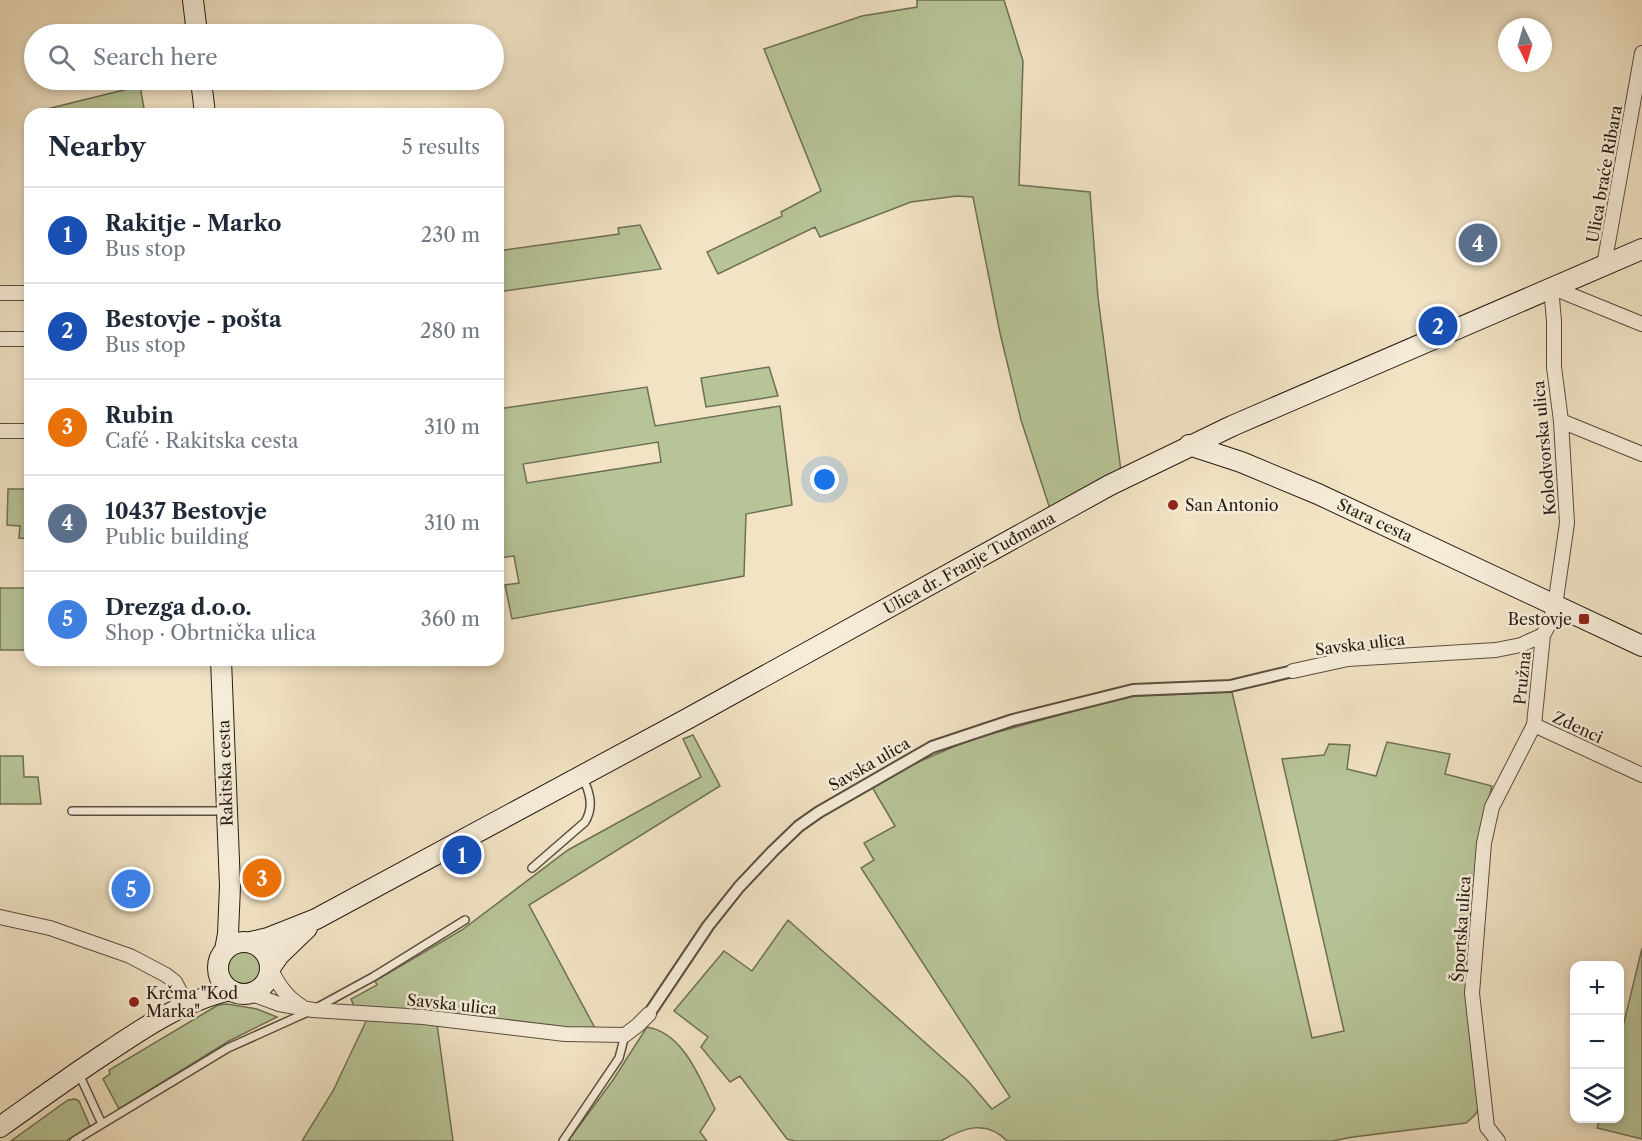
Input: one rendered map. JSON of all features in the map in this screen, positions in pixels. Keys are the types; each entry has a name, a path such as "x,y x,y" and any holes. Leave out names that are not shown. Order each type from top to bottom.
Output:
{"main road":[{"path":"194,0 196,24"},
{"path":"202,90 203,108"},
{"name":"Ulica dr. Franje Tuđmana","path":"251,942 268,938 316,919 582,776 1100,491 1189,445 1642,249"},
{"name":"Stara cesta","path":"1189,445 1241,462 1318,494 1642,646"},
{"name":"Rakitska cesta","path":"221,666 230,886 228,934 221,959"},
{"name":"Rakitska cesta","path":"230,886 251,942"},
{"name":"Ulica dr. Franje Tuđmana","path":"270,968 279,954 316,919"},
{"path":"0,1127 122,1042 189,1002 258,990 265,984 270,968 266,954 251,942 242,941 233,944 189,1002"},
{"path":"221,959 220,977 240,992"}],"street":[{"name":"Ulica braće Ribara","path":"1604,265 1642,53"},
{"path":"1551,287 1642,324"},
{"name":"Kolodvorska ulica","path":"1543,635 1555,606 1567,523 1561,421 1554,367 1551,287"},
{"path":"0,293 24,293"},
{"path":"0,339 24,339"},
{"path":"1561,421 1642,454"},
{"path":"0,431 24,431"},
{"name":"Savska ulica","path":"240,992 279,1004 308,1009 423,1017 565,1034 625,1035 649,1014 708,926 740,887 799,826 819,812 932,747 1005,722 1133,690 1230,686 1348,659 1496,650 1521,645 1543,635"},
{"name":"Pružna","path":"1534,725 1543,635"},
{"name":"Zdenci","path":"1534,725 1642,775"},
{"name":"Športska ulica","path":"1498,1141 1487,1127 1472,993 1479,896 1484,843 1492,807 1534,725"},
{"path":"0,917 50,928 130,957 166,975 175,982 189,1002"},
{"path":"270,968 285,994 308,1009"}],"lane":[{"path":"532,868 585,822 590,813 588,790 582,776"},
{"path":"72,811 226,811"},
{"path":"74,1141 228,1048 373,977 465,921"},
{"path":"562,1141 619,1058 625,1035"},
{"path":"78,1072 102,1124"}],"green space":[{"path":"917,0 1004,0 1023,61 1019,185 1090,192 1098,298 1121,471 1050,509 1021,420 1000,333 973,197 957,196 911,202 820,237 815,227 718,274 707,252 782,216 781,212 821,191 764,49 862,16 917,7"},
{"path":"124,90 141,90 144,108 51,108"},
{"path":"640,225 661,269 504,291 504,250 619,234 618,228"},
{"path":"769,367 778,396 706,407 701,378"},
{"path":"647,387 655,426 780,406 792,505 746,514 744,576 512,619 505,585 519,583 514,556 504,557 504,408","holes":["658,442 661,462 527,483 523,464"]},
{"path":"8,489 24,489 24,538 19,538 20,526 7,525"},
{"path":"0,588 24,588 24,650 0,650"},
{"path":"1232,692 1312,1038 1344,1031 1282,759 1324,755 1329,744 1350,745 1347,769 1376,776 1387,742 1450,754 1445,774 1492,786 1478,842 1466,968 1466,993 1479,1109 1466,1123 1332,1141 1007,1141 991,1130 974,1128 958,1132 941,1141 795,1141 787,1139 740,1076 730,1082 701,1047 708,1037 674,1011 724,951 752,971 788,920 968,1081 992,1109 1010,1097 861,868 874,860 864,843 895,826 872,787 907,767 969,740 1103,703 1135,696"},
{"path":"693,735 720,786 529,905 596,1030 565,1029 354,1006 351,999 377,985 375,981 462,930 568,850 701,777 683,739"},
{"path":"0,756 23,756 24,777 38,777 41,804 0,804"},
{"path":"1642,948 1642,1139 1597,1128 1599,1123 1624,1123 1624,1022"},
{"path":"244,950 256,955 261,967 256,979 244,984 232,979 227,967 232,955"},
{"path":"227,1004 257,1009 277,1017 229,1041 119,1109 103,1079 110,1074 109,1070 218,1005"},
{"path":"368,1017 437,1024 453,1141 302,1141 333,1091"},
{"path":"647,1027 671,1038 697,1071 715,1109 700,1132 707,1141 568,1141 613,1080"},
{"path":"68,1100 79,1101 90,1126 66,1141 11,1141"}],"place":[{"name":"10437 Bestovje","path":"1478,243"},
{"name":"Bestovje - pošta","path":"1438,326"},
{"name":"San Antonio","path":"1173,505"},
{"name":"Bestovje","path":"1584,619"},
{"name":"Rakitje - Marko","path":"462,855"},
{"name":"Rubin","path":"262,878"},
{"name":"Drezga d.o.o.","path":"131,889"},
{"name":"Krčma \"Kod Marka\"","path":"134,1002"}]}
